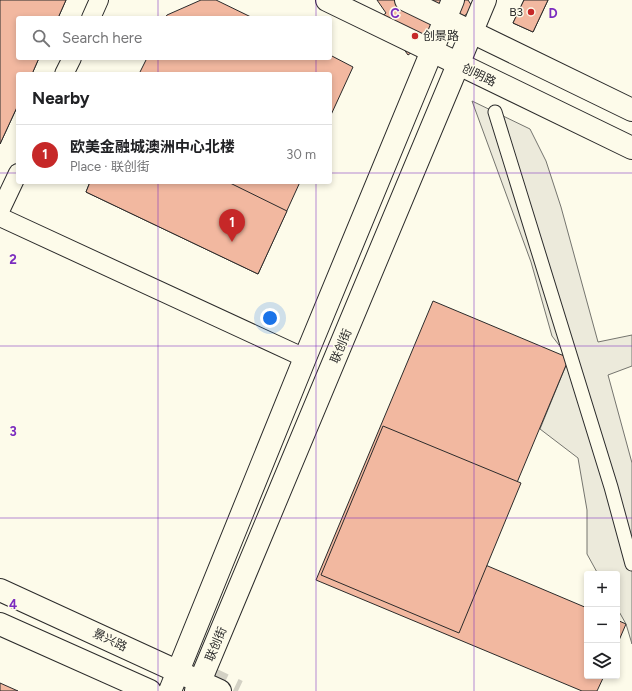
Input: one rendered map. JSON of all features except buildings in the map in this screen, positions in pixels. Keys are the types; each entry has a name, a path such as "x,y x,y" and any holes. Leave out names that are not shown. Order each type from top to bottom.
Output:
{"street":[{"path":"91,16 99,0"},
{"name":"创明路","path":"327,0 632,148"},
{"path":"406,0 449,10 472,32 632,110"},
{"name":"联创街","path":"198,686 485,0"},
{"path":"170,691 305,358 449,10"},
{"path":"65,72 71,60"},
{"path":"495,112 609,479 632,564"},
{"path":"0,211 16,177"},
{"path":"0,217 305,358"},
{"name":"景兴路","path":"0,590 178,671 198,686 220,691"},
{"path":"0,624 150,691"}],"shaded area":[{"path":"472,101 530,129 546,161 561,207 598,342 632,335 632,366 608,375 632,463 632,644 626,624 620,613 620,571 596,571 587,554 587,510 578,458 540,429 569,358 552,336 531,262"}],"tunnel":[{"path":"204,675 238,691"}],"place":[{"name":"B3","path":"531,12"},
{"name":"创景路","path":"415,36"},
{"name":"欧美金融城澳洲中心北楼","path":"232,242"}]}
